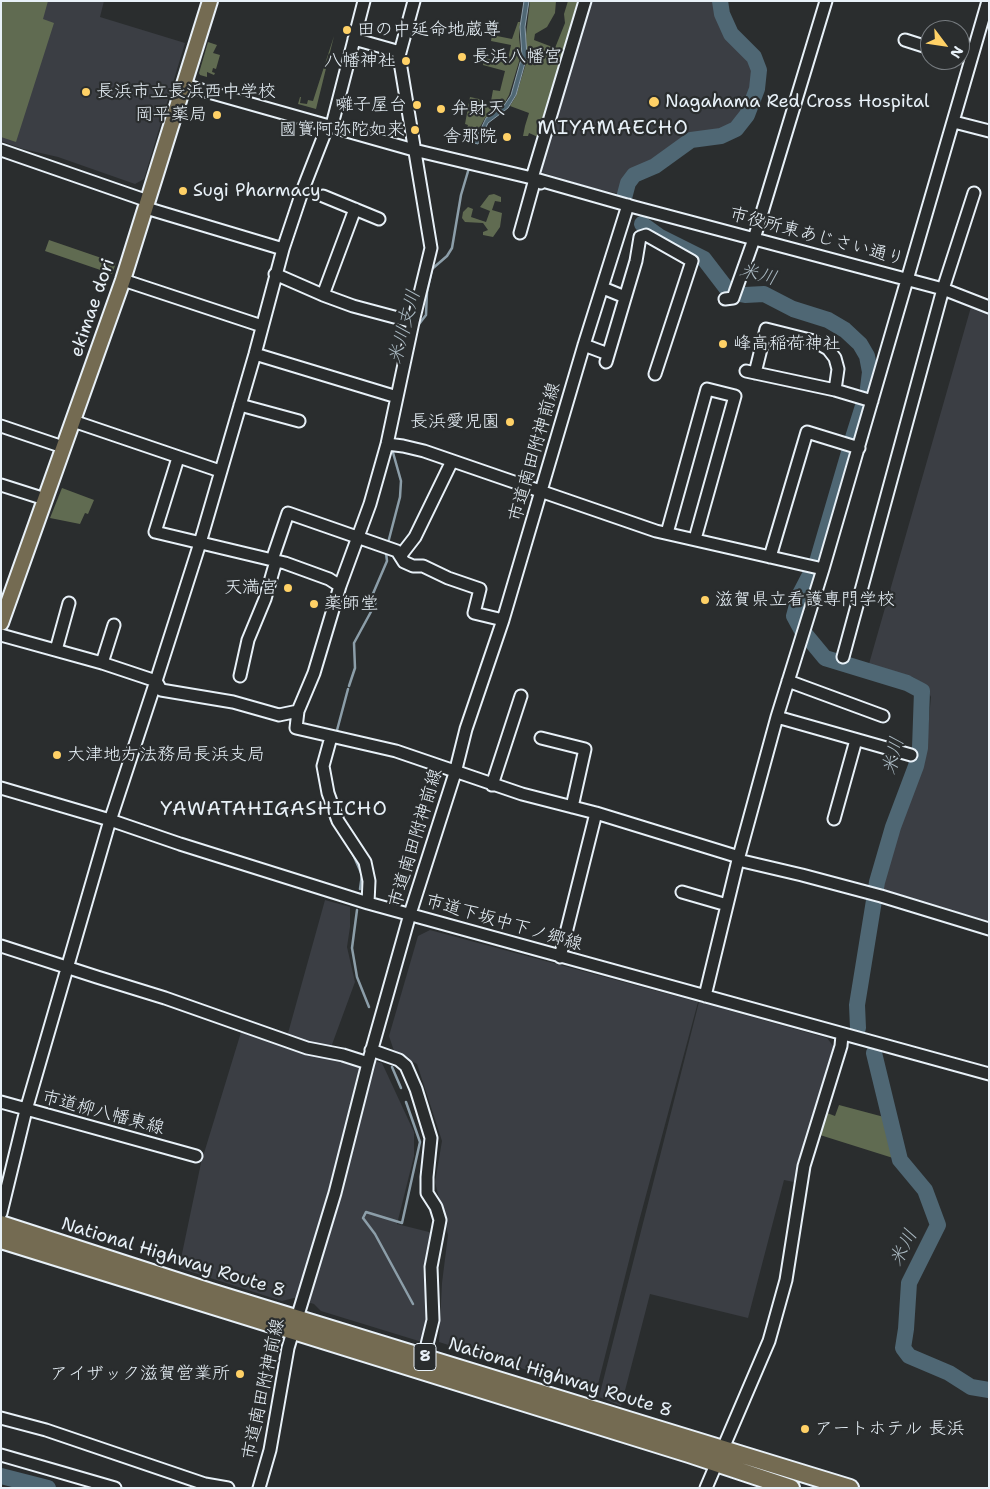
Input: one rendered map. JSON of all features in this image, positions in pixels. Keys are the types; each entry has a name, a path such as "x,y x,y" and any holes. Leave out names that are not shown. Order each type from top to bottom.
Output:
{"highway":[{"name":"National Highway Route 8","path":"1,1224 295,1324 791,1488"},
{"name":"National Highway Route 8","path":"1,1240 295,1324 424,1357 850,1488"}],"main road":[{"name":"ekimae dori","path":"1,624 123,280 210,1"}],"street":[{"path":"1,1213 26,1110 110,820 200,543 255,354 275,274 303,189 330,125 364,1"},
{"path":"414,1 399,56 431,248 387,444 370,504 340,586 314,673 298,711 296,728 396,751 492,785 596,813 738,858 875,894 989,929"},
{"path":"520,233 533,179 585,1"},
{"path":"732,295 754,239 826,1"},
{"path":"970,53 984,34 984,2"},
{"path":"354,39 400,52"},
{"path":"905,40 920,45"},
{"path":"705,996 738,858 777,717 824,569 954,122 964,70"},
{"name":"市役所東あじさい通り","path":"184,85 414,150 533,179 626,211 754,239 908,279 943,289 989,307"},
{"path":"954,122 989,131"},
{"path":"1,150 147,204 283,249"},
{"path":"533,179 567,194 611,206 620,214 626,211"},
{"path":"843,657 943,289 974,193"},
{"path":"323,196 379,219"},
{"path":"323,295 355,209"},
{"name":"市道南田附神前線","path":"260,1488 270,1450 295,1324 335,1193 371,1050 410,914 455,773 466,729 503,620 626,211"},
{"path":"584,346 607,358 636,261 640,237 647,235 692,261 655,374"},
{"path":"275,274 353,306 413,322"},
{"path":"123,280 262,326"},
{"path":"603,288 625,297"},
{"path":"835,390 838,369 835,358 828,349 814,341 766,329 751,372 835,390 872,401"},
{"path":"255,354 397,396"},
{"path":"667,533 707,389 728,390 735,396 695,539"},
{"path":"240,405 299,421"},
{"path":"73,422 220,471"},
{"path":"1,426 64,447"},
{"path":"770,557 807,432 859,448"},
{"path":"387,444 424,451 656,531 824,569"},
{"path":"178,458 155,532 274,561 328,579 340,586"},
{"path":"401,555 415,537 452,462"},
{"path":"1,485 45,499"},
{"path":"240,676 248,640 264,599 288,513 397,551 404,562 413,566 423,566 448,578 480,589 474,613 503,620"},
{"path":"56,650 70,603"},
{"path":"102,663 114,625"},
{"path":"1,635 102,663 156,681 161,690 234,702 272,714 279,715 298,711"},
{"path":"788,682 883,716"},
{"path":"492,785 521,696"},
{"path":"777,717 911,755"},
{"path":"331,737 323,766 328,793 338,821 365,862 369,881 368,904"},
{"path":"541,738 585,749 572,807"},
{"path":"834,819 856,740"},
{"name":"市道下坂中下ノ郷線","path":"1,788 110,820 368,904 989,1074"},
{"path":"560,957 596,813"},
{"path":"682,892 727,905"},
{"path":"1,946 165,998 307,1048 343,1055 368,1063"},
{"path":"706,1488 769,1341 786,1280 804,1166 842,1034"},
{"path":"371,1050 399,1060 406,1066 416,1089 431,1138 427,1177 428,1192 440,1220 431,1267 433,1320 424,1357"},
{"name":"市道柳八幡東線","path":"1,1102 196,1156"},
{"path":"1,1418 46,1430 205,1484 228,1488"},
{"path":"1,1455 115,1488"}],"shaded area":[{"name":"長浜市立長浜西中学校","path":"1,1 104,1 100,17 185,43 144,179 135,184 58,157 23,149 1,141"},
{"name":"Nagahama Red Cross Hospital","path":"591,1 716,1 726,32 750,59 756,71 746,110 736,126 688,135 654,160 634,170 625,181 620,194 589,187 541,172 538,168"},
{"path":"971,307 989,312 989,923 880,893 890,850 901,816 925,759 931,697 925,685 913,677 869,664"},
{"path":"325,900 350,907 347,947 355,982 330,1050 382,1063 414,1132 414,1156 397,1224 433,1233 423,1268 427,1301 427,1322 422,1342 321,1311 314,1304 294,1298 282,1301 179,1268 201,1163 242,1029 285,1044"},
{"path":"430,930 698,1002 638,1225 596,1392 439,1342 442,1283 448,1235 435,1182 442,1141 417,1064 394,1051 389,1036 418,936"},
{"path":"699,1002 827,1038 834,1047 794,1182 784,1180 748,1318 650,1294 621,1406 599,1397"}],"green space":[{"path":"1,1 48,1 43,19 54,23 16,142 1,137"},
{"path":"530,1 556,1 555,13 547,27 535,34 534,40 555,48 565,23 564,14 568,1 582,1 538,137 529,133 528,136 523,136 529,113 510,106 516,96 527,60 526,35"},
{"path":"518,22 520,22 521,55 509,95 504,104 491,101 493,90 500,91 505,71 483,65 484,58 505,62 508,59 511,45 491,41 492,35 512,39"},
{"path":"334,36 316,109 298,104 300,97 300,103 307,104 308,100 313,101"},
{"path":"208,42 217,45 213,53 220,55 216,69 213,68 212,72 215,73 214,75 207,72 207,77 199,73"},
{"path":"470,97 479,99 495,112 485,118 479,129 475,128 475,130 467,128 468,125 465,124"},
{"path":"494,194 501,197 501,202 495,201 492,210 502,213 500,227 493,237 483,235 483,232 488,230 483,223 465,222 462,218 463,212 468,207 473,209 471,217 486,222 490,211 480,207 489,195"},
{"path":"49,240 116,263 112,274 45,251"},
{"path":"62,488 94,500 88,514 85,513 80,524 50,518"},
{"path":"839,1105 884,1117 893,1158 820,1135 827,1113 835,1116"}],"water":[{"path":"524,1 529,1 525,27 527,56 516,95 508,108 488,123 478,144 474,143 486,118 503,107 511,95 522,56 520,27"}],"waterway":[{"name":"米川","path":"624,198 628,183 634,175 655,166 691,140 721,136 736,129 747,115 757,89 759,70 754,57 731,34 722,14 720,1"},
{"name":"米川支川","path":"416,328 426,315 427,292 432,269 447,256 452,248 461,195 469,168"},
{"name":"米川","path":"642,224 660,237 704,259 730,292 745,295 764,294 793,309 828,320 845,330 860,344 867,356 870,372 868,388"},
{"name":"米川","path":"852,441 863,406"},
{"name":"米川支川","path":"388,543 400,497 401,481 392,449"},
{"name":"米川","path":"817,562 850,449"},
{"name":"米川支川","path":"375,604 376,601 372,596 387,561 386,553"},
{"name":"米川","path":"812,571 800,594 794,616 801,629 825,658 907,683 922,691 920,748 916,766 893,827 877,882 857,1005 858,1028"},
{"name":"米川支川","path":"349,686 355,668 354,643 373,608"},
{"name":"米川支川","path":"336,734 348,689"},
{"name":"米川支川","path":"326,805 331,820 335,825"},
{"name":"米川支川","path":"352,852 362,875 360,889"},
{"name":"米川支川","path":"357,910 352,948 357,977 369,1007"},
{"name":"米川","path":"874,1053 900,1160 925,1190 938,1225 909,1283 903,1348 909,1356 949,1373 971,1387 989,1390"},
{"name":"米川支川","path":"392,1067 401,1088"},
{"name":"米川支川","path":"406,1102 420,1142 402,1223 366,1212 363,1218 375,1234 413,1304"},
{"path":"1,1476 48,1488"}],"place":[{"name":"田の中延命地蔵尊","path":"347,30"},
{"name":"長浜八幡宮","path":"462,57"},
{"name":"八幡神社","path":"406,61"},
{"name":"長浜市立長浜西中学校","path":"86,92"},
{"name":"Nagahama Red Cross Hospital","path":"654,102"},
{"name":"囃子屋台","path":"417,105"},
{"name":"弁財天","path":"441,109"},
{"name":"岡平薬局","path":"217,115"},
{"name":"國寶阿弥陀如来","path":"415,130"},
{"name":"舎那院","path":"507,137"},
{"name":"Sugi Pharmacy","path":"183,191"},
{"name":"峰高稲荷神社","path":"723,344"},
{"name":"長浜愛児園","path":"510,422"},
{"name":"天満宮","path":"288,588"},
{"name":"滋賀県立看護専門学校","path":"705,600"},
{"name":"薬師堂","path":"314,604"},
{"name":"大津地方法務局長浜支局","path":"57,755"},
{"name":"アイザック滋賀営業所","path":"240,1374"},
{"name":"アートホテル 長浜","path":"805,1429"}],"district":[{"name":"MIYAMAECHO","path":"613,129"},
{"name":"YAWATAHIGASHICHO","path":"274,810"}]}
